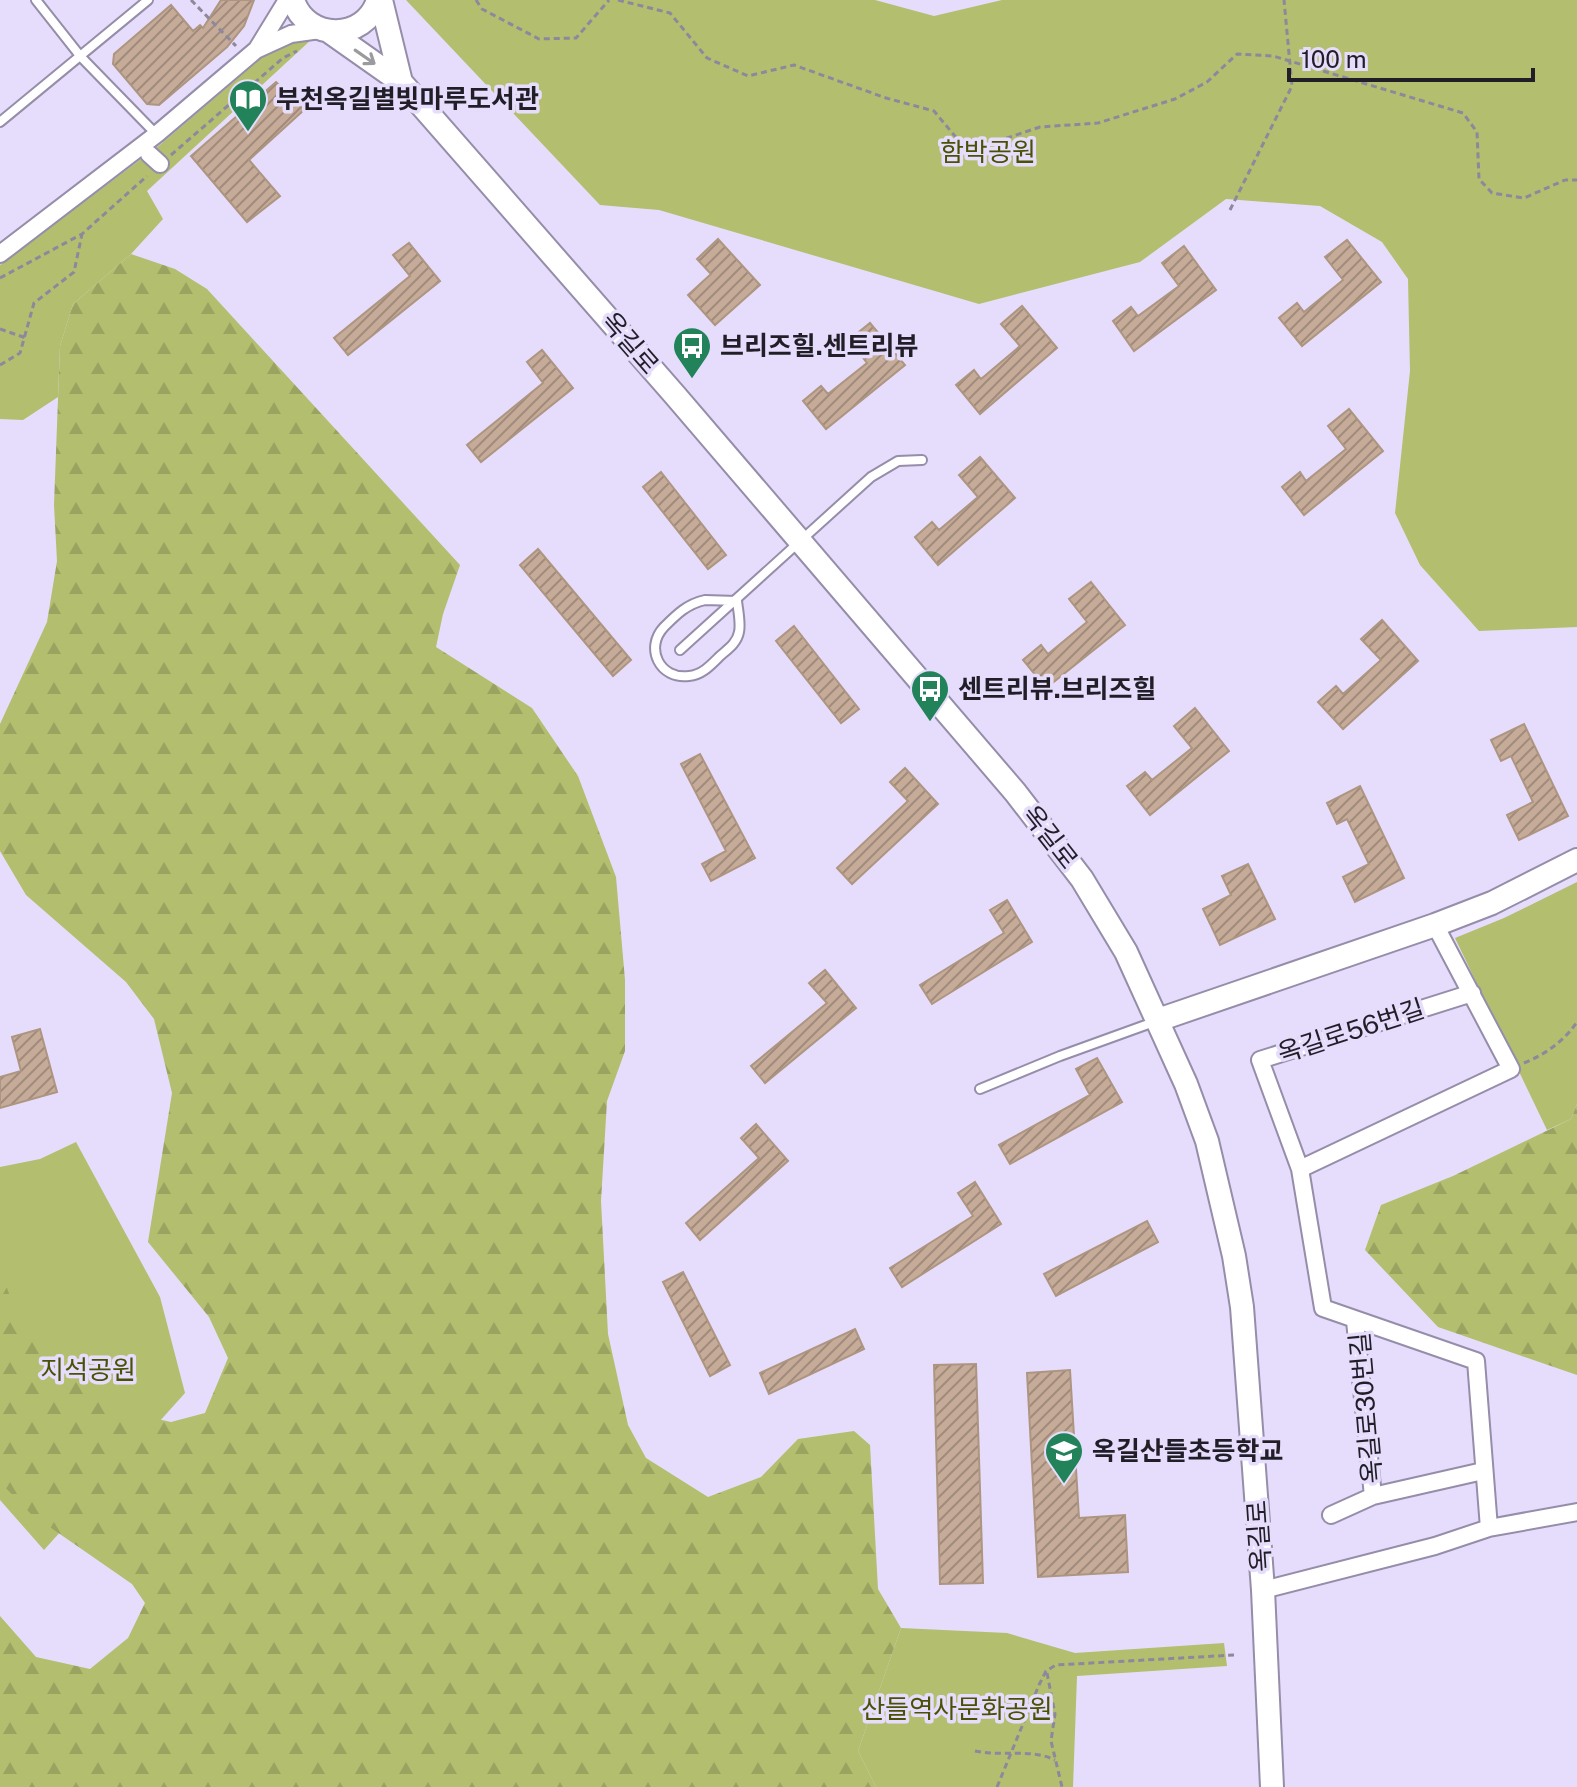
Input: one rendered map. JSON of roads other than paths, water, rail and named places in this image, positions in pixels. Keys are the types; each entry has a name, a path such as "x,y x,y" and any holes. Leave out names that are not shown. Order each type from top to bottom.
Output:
{"street":[{"path":"252,54 287,0"},
{"name":"옥길로","path":"293,0 300,15 401,82 1015,792 1082,879 1126,952 1186,1084 1207,1141 1234,1256 1242,1307 1263,1590 1272,1787"},
{"path":"0,254 157,134 252,54 291,34 343,32 357,27 368,19 380,0"},
{"name":"옥길로","path":"380,0 401,82"},
{"path":"1158,1020 1435,925 1492,903 1577,860"},
{"path":"1355,1321 1323,1308 1300,1169 1511,1069 1435,925"},
{"name":"옥길로56번길","path":"1300,1169 1260,1060 1472,993"},
{"name":"옥길로30번길","path":"1373,1496 1355,1321 1476,1361 1489,1528"},
{"path":"1331,1515 1373,1496 1483,1471"},
{"path":"1263,1590 1435,1546 1489,1528 1577,1512"}],"lane":[{"path":"36,0 81,57 157,134"},
{"path":"0,122 148,0"},
{"path":"680,650 883,469 898,461 922,460"},
{"path":"705,600 737,601 740,631 734,644 711,666 687,677 673,675 661,668 654,646 660,631 679,613 691,603 705,600"},
{"path":"980,1089 1158,1020"}],"place":[{"name":"부천옥길별빛마루도서관","path":"248,133"},
{"name":"브리즈힐.센트리뷰","path":"692,380"},
{"name":"센트리뷰.브리즈힐","path":"930,723"},
{"name":"옥길산들초등학교","path":"1064,1485"}],"park label":[{"name":"함박공원","path":"988,152"},
{"name":"지석공원","path":"88,1370"},
{"name":"산들역사문화공원","path":"957,1709"}]}
